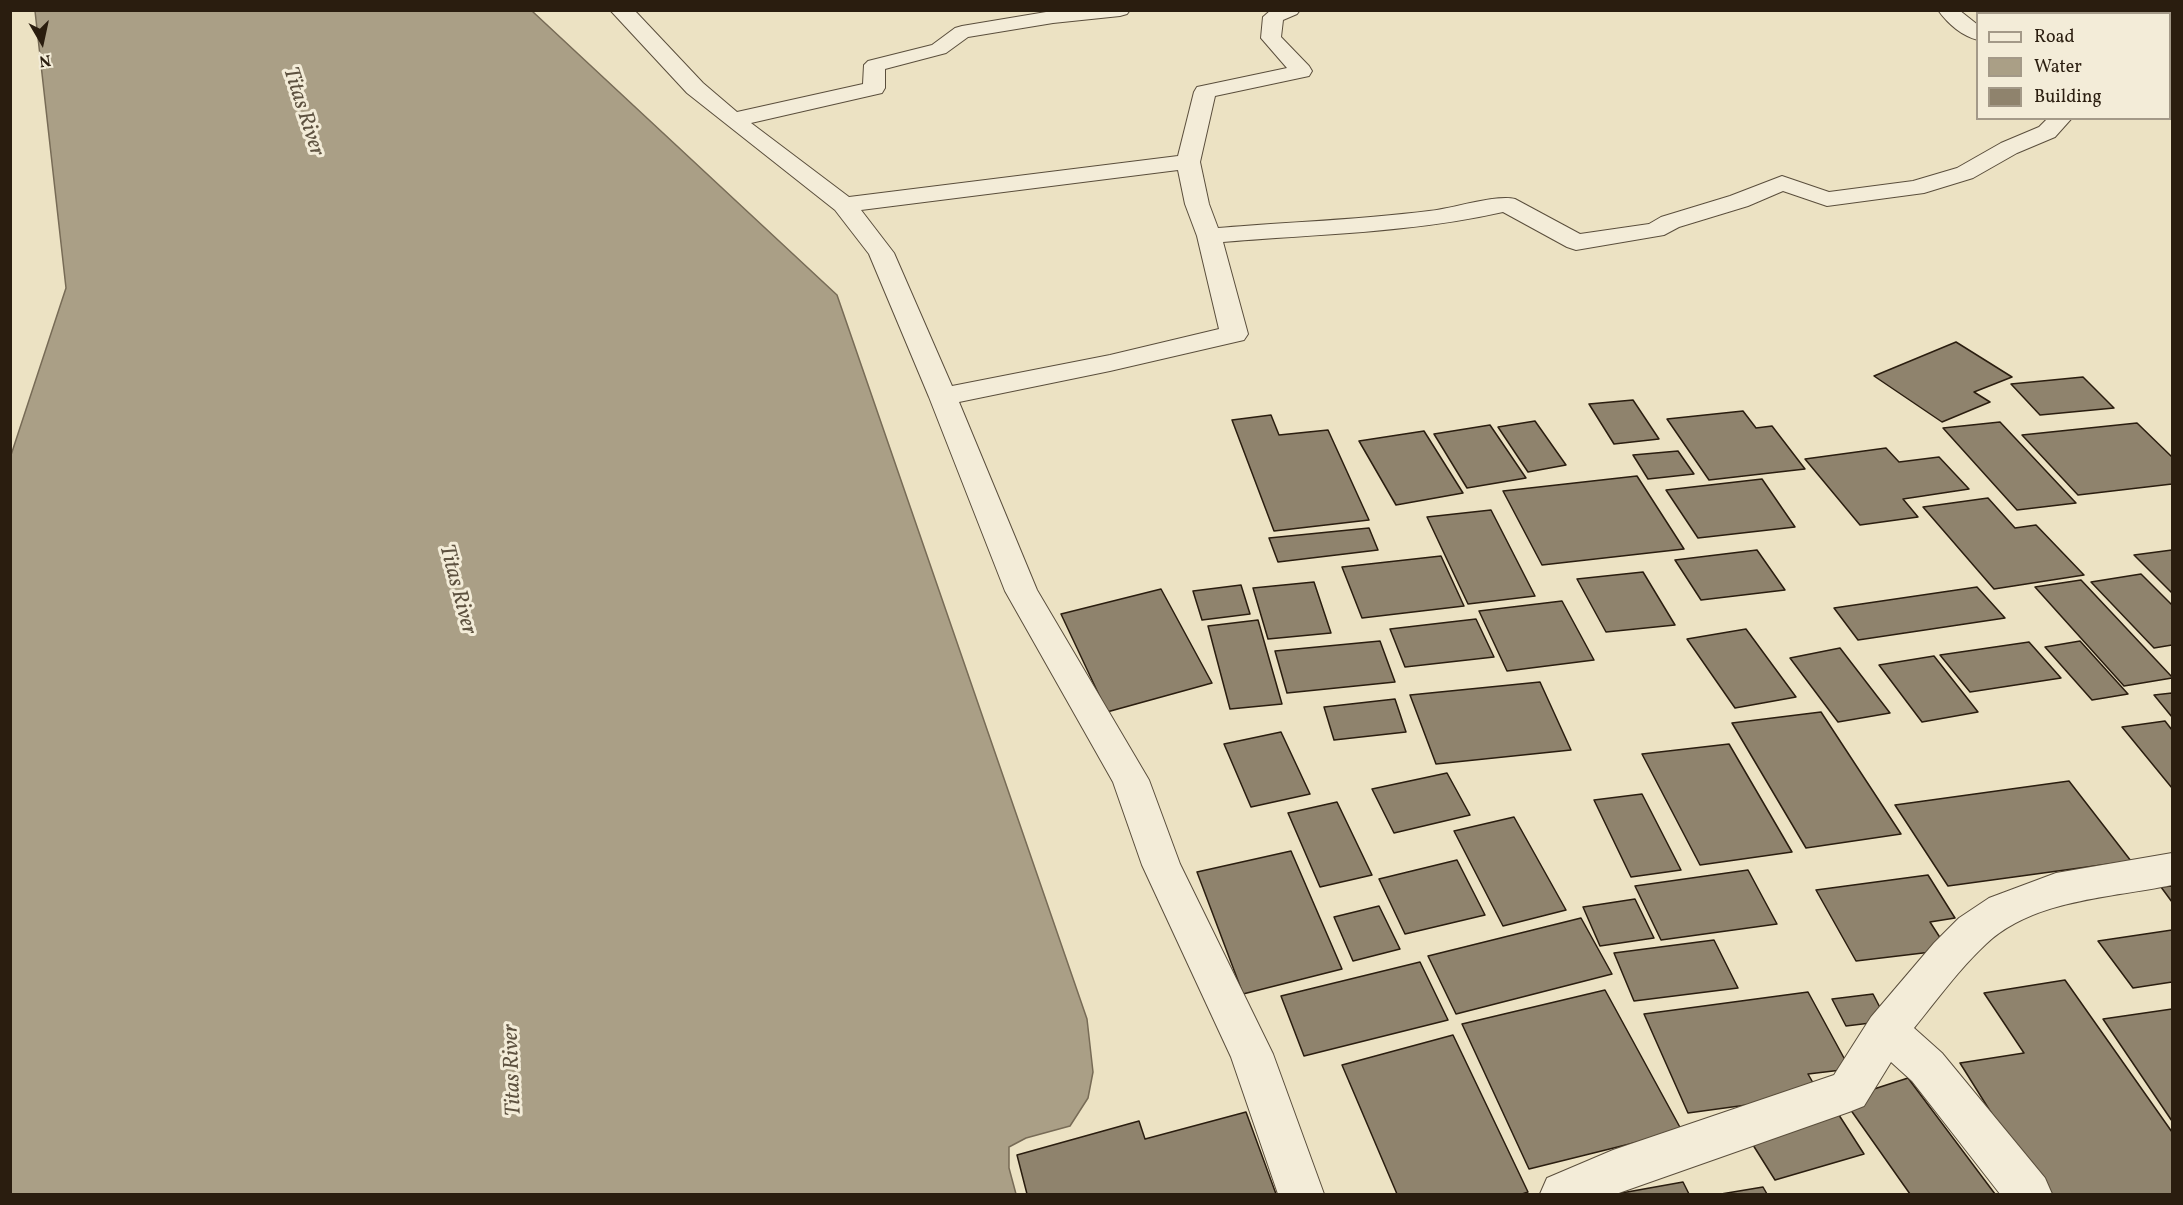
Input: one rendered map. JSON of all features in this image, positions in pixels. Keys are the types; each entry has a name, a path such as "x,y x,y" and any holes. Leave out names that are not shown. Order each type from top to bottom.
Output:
{"street":[{"path":"733,120 874,88 875,64 939,49 962,32 1053,17 1120,10"},
{"path":"943,397 1234,334 1209,236 1197,204 1188,162 1205,92 1301,71 1271,38 1273,17 1290,10"},
{"path":"1948,10 1955,19 1976,33"},
{"path":"633,13 695,88 844,205 881,252 943,397 1021,591 1131,780 1161,864 1252,1054 1301,1194"},
{"path":"1209,236 1426,220 1506,204 1576,242 1655,230 1670,222 1739,201 1782,183 1827,199 1916,188 1965,173 2009,148 2047,132 2059,120"},
{"path":"844,205 1188,162"},
{"path":"1563,1194 1613,1173 1849,1091 1886,1031 1972,930 2003,910 2055,890 2172,869"},
{"path":"1886,1031 1926,1067 2030,1194"}],"water":[{"name":"Titas River","path":"35,11 532,11 837,295 1087,1019 1093,1072 1088,1098 1070,1126 1026,1138 1009,1147 1009,1168 1016,1194 11,1194 11,455 66,288"},
{"path":"2034,11 2172,11 2172,53 2171,12"}],"building":[{"path":"1956,342 2012,377 1974,392 1990,402 1942,422 1874,376"},
{"path":"2083,377 2114,408 2040,415 2011,384"},
{"path":"1633,400 1659,439 1614,444 1589,404"},
{"path":"1743,411 1756,428 1772,426 1805,469 1709,480 1667,419"},
{"path":"1271,415 1279,435 1328,430 1369,520 1274,531 1232,420"},
{"path":"1535,421 1566,465 1528,472 1498,427"},
{"path":"2000,422 2076,503 2017,510 1943,428"},
{"path":"2137,423 2172,457 2172,484 2078,495 2022,435"},
{"path":"1490,425 1526,478 1467,488 1434,434"},
{"path":"1424,431 1463,493 1396,505 1359,441"},
{"path":"1886,448 1899,462 1939,457 1969,489 1903,499 1918,517 1860,525 1805,459"},
{"path":"1678,451 1694,474 1648,479 1633,455"},
{"path":"1637,476 1684,549 1542,565 1503,491"},
{"path":"1762,479 1795,527 1698,538 1666,490"},
{"path":"1988,498 2015,528 2036,525 2084,575 1994,589 1923,507"},
{"path":"1491,510 1535,596 1468,604 1427,517"},
{"path":"1369,528 1378,550 1278,562 1269,538"},
{"path":"1757,550 1785,590 1701,600 1675,560"},
{"path":"2172,550 2172,593 2134,555"},
{"path":"1441,556 1464,606 1362,618 1342,567"},
{"path":"1643,572 1675,625 1606,632 1577,579"},
{"path":"2141,574 2172,605 2172,645 2154,648 2091,582"},
{"path":"2081,580 2172,678 2124,686 2035,587"},
{"path":"1314,582 1331,633 1268,639 1253,588"},
{"path":"1241,585 1250,614 1202,620 1193,591"},
{"path":"1977,587 2005,618 1858,640 1834,608"},
{"path":"1161,589 1212,683 1107,712 1061,614"},
{"path":"1562,601 1594,660 1507,671 1479,611"},
{"path":"1476,619 1494,657 1405,667 1390,629"},
{"path":"1258,620 1282,704 1230,709 1208,626"},
{"path":"1746,629 1796,697 1735,708 1687,639"},
{"path":"1380,641 1395,682 1287,693 1275,651"},
{"path":"2080,641 2128,694 2092,700 2045,647"},
{"path":"2029,642 2061,678 1970,692 1940,655"},
{"path":"1840,648 1890,713 1838,722 1790,658"},
{"path":"1934,656 1978,712 1922,722 1879,665"},
{"path":"1540,682 1571,750 1436,764 1410,695"},
{"path":"2172,693 2172,717 2154,695"},
{"path":"1395,699 1406,732 1334,740 1324,707"},
{"path":"1821,712 1901,834 1806,848 1732,723"},
{"path":"2165,721 2172,730 2172,788 2122,727"},
{"path":"1281,732 1310,794 1251,807 1224,744"},
{"path":"1729,744 1792,852 1700,865 1642,754"},
{"path":"1447,773 1470,815 1394,833 1372,789"},
{"path":"2069,781 2131,861 1948,886 1895,805"},
{"path":"1642,794 1681,870 1631,877 1594,800"},
{"path":"1337,802 1372,875 1320,887 1288,813"},
{"path":"1514,817 1566,910 1503,926 1454,831"},
{"path":"1291,851 1342,969 1243,994 1197,872"},
{"path":"1457,860 1485,915 1405,934 1379,879"},
{"path":"1748,870 1777,924 1661,940 1635,886"},
{"path":"1928,875 1955,918 1930,922 1948,950 1856,961 1816,890"},
{"path":"2172,886 2172,902 2161,887"},
{"path":"1635,899 1654,938 1600,946 1583,907"},
{"path":"1379,906 1400,949 1353,961 1334,917"},
{"path":"1581,918 1612,974 1456,1014 1428,956"},
{"path":"2172,930 2172,982 2133,988 2098,941"},
{"path":"1714,940 1738,988 1634,1001 1614,953"},
{"path":"1420,962 1448,1020 1304,1056 1281,996"},
{"path":"2065,980 2172,1132 2172,1194 2042,1194 1960,1063 2024,1053 1984,993"},
{"path":"1605,990 1682,1131 1529,1169 1462,1024"},
{"path":"1808,992 1850,1069 1808,1074 1820,1095 1688,1113 1644,1014"},
{"path":"1873,994 1887,1021 1846,1026 1832,999"},
{"path":"2172,1009 2172,1121 2103,1019"},
{"path":"1453,1035 1528,1192 1522,1194 1397,1194 1342,1065"},
{"path":"1908,1078 1995,1194 1910,1194 1843,1099"},
{"path":"1246,1112 1276,1194 1027,1194 1017,1155 1139,1121 1145,1139"},
{"path":"1837,1112 1864,1154 1775,1180 1748,1137"},
{"path":"1683,1182 1689,1194 1616,1194"},
{"path":"1763,1187 1767,1194 1721,1194"}]}
